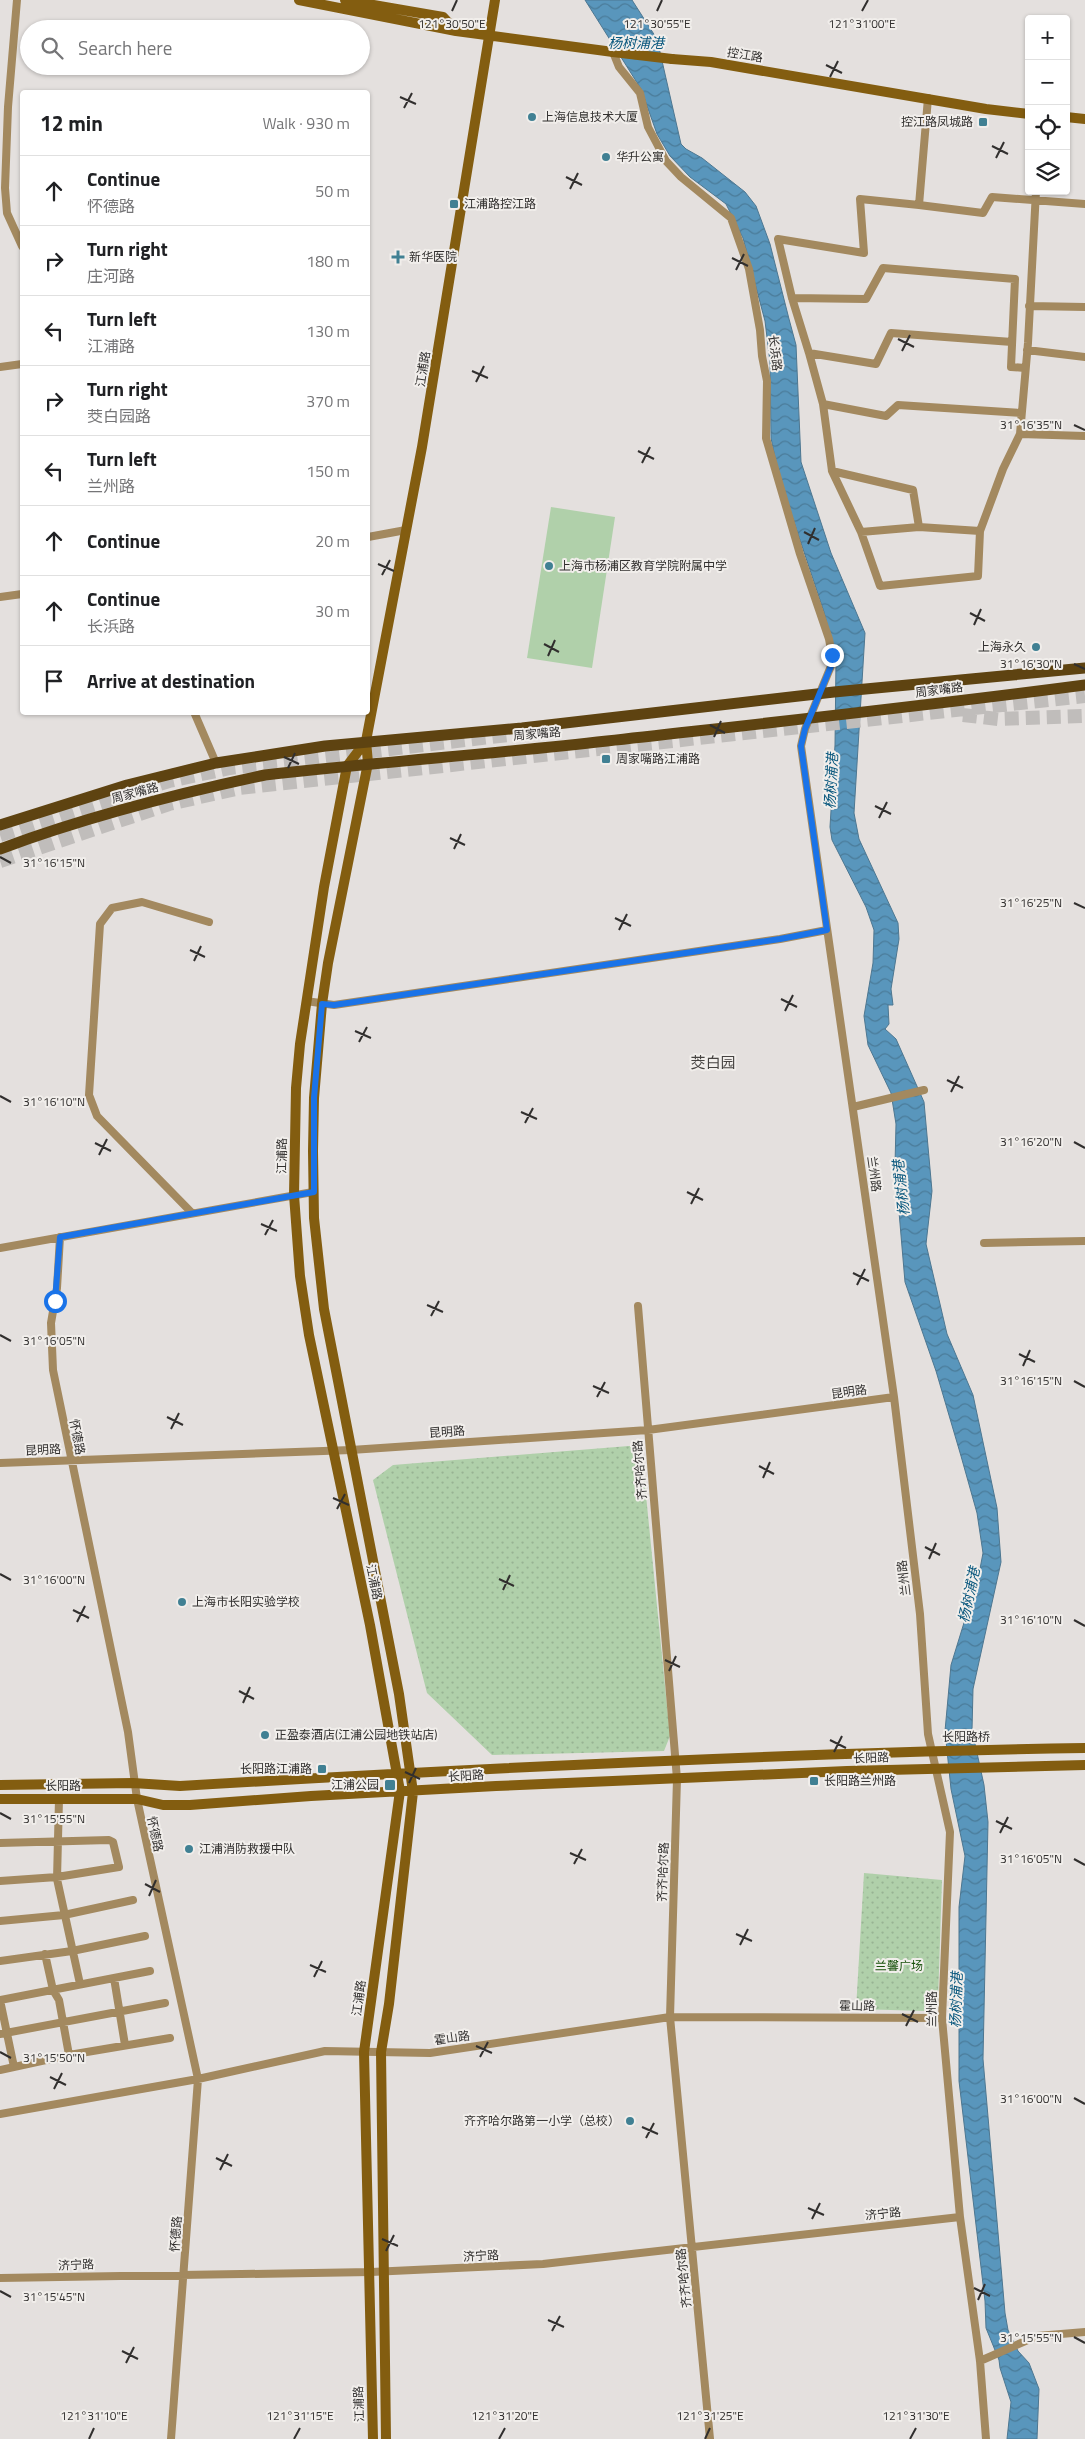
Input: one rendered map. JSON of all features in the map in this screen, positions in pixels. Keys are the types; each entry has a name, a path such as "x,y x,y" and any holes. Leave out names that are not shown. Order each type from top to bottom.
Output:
{"main road":[{"name":"控江路","path":"299,0 456,31 613,52 711,62 1025,113"},
{"path":"345,0 443,17 456,31"},
{"name":"江浦路","path":"386,2439 381,2052 389,2004 413,1792 399,1694 355,1479 352,1450 318,1270 314,1192 314,1098 322,1004 328,963 368,763 366,741 427,418 495,0"},
{"path":"1070,117 1085,119"},
{"name":"周家嘴路","path":"0,825 127,785 216,763 366,741 522,728 834,692 1085,668"},
{"name":"周家嘴路","path":"0,849 56,828 225,783 265,775 368,763 570,745 834,716 1085,685"},
{"name":"江浦路","path":"366,741 347,766 327,869 306,1002 296,1088 294,1195 300,1276 309,1334 370,1625 400,1791 364,2052 365,2164 371,2272 373,2439"},
{"name":"长阳路桥","path":"931,1750 1085,1748"},
{"name":"长阳路","path":"0,1785 134,1783 180,1786 398,1773 931,1750"},
{"path":"935,1768 1085,1764"},
{"name":"长阳路","path":"0,1799 136,1799 163,1805 190,1805 496,1786 935,1768"}],"street":[{"path":"17,0 8,107 5,188 7,213 20,242"},
{"name":"长浜路","path":"613,52 615,61 621,71 640,92 648,127 660,152 682,177 731,218 750,269 767,381 766,438 832,655 831,666 821,694 809,718"},
{"path":"919,205 928,98"},
{"path":"1036,195 1036,201 1029,306 1027,350 1020,434 1003,469 980,531 978,576 880,586 860,532 832,471 822,404 792,298 778,239 864,253 860,199 983,213 992,197 1036,201 1085,204"},
{"path":"792,298 866,300 883,268 1015,279 1011,367 1025,368"},
{"path":"1029,306 1085,307"},
{"path":"809,353 876,364 891,333 1012,342"},
{"path":"1027,350 1085,357"},
{"path":"0,367 20,364"},
{"path":"822,404 886,416 898,405 1021,413"},
{"path":"1020,434 1085,436"},
{"path":"832,471 913,490 920,527"},
{"path":"860,532 920,527 980,531"},
{"path":"370,537 406,530"},
{"path":"0,597 20,594"},
{"path":"195,715 216,763"},
{"name":"兰州路","path":"809,718 801,746 894,1397 920,1614 931,1750 946,1806 950,1832 942,2018 960,2217 980,2362 986,2439"},
{"path":"192,1213 96,1116 89,1095 96,963 100,924 112,908 142,902 209,922"},
{"path":"306,1002 343,1004 827,930"},
{"path":"853,1107 924,1090"},
{"path":"0,1248 314,1192"},
{"name":"怀德路","path":"60,1237 51,1342 52,1370 128,1732 136,1799 198,2079 171,2439"},
{"path":"984,1243 1085,1241"},
{"name":"齐齐哈尔路","path":"638,1306 677,1779 670,2017 710,2439"},
{"name":"昆明路","path":"0,1463 352,1450 648,1430 894,1397"},
{"path":"59,1799 57,1877 80,1984"},
{"path":"0,1843 109,1840 114,1842 119,1867 57,1877 0,1881"},
{"path":"0,1921 64,1915 133,1900"},
{"path":"0,1960 72,1951 145,1936"},
{"path":"45,1954 53,1990 59,2000 69,2055"},
{"path":"14,2067 3,2033 0,2000 150,1971"},
{"path":"114,1978 125,2045"},
{"path":"3,2033 165,2003"},
{"name":"霍山路","path":"0,2114 198,2079 325,2051 430,2053 670,2017 942,2018"},
{"path":"0,2070 69,2055 170,2038"},
{"name":"济宁路","path":"0,2278 371,2272 543,2264 692,2249 960,2217"},
{"path":"980,2362 1036,2336 1085,2332"}],"green space":[{"path":"551,507 615,517 592,668 527,658"},
{"path":"641,1445 670,1736 664,1751 492,1755 427,1693 373,1480 393,1465"},
{"name":"兰馨广场","path":"864,1873 942,1880 938,2001 924,2011 856,2009"}],"water":[{"name":"杨树浦港","path":"585,0 632,0 657,39 681,144 745,192 756,206 770,244 796,345 801,462 831,553 865,633 854,813 859,839 898,923 899,939 891,989 893,1005 888,1005 889,1024 885,1029 896,1039 924,1102 932,1191 926,1244 947,1334 973,1395 997,1508 1001,1562 973,1689 972,1730 984,1785 988,1822 983,2059 1005,2313 1008,2330 1018,2351 1029,2363 1039,2389 1037,2439 1007,2439 1011,2402 999,2360 986,2328 985,2301 959,2081 959,1907 965,1856 951,1789 945,1731 951,1665 979,1574 983,1553 977,1513 961,1456 936,1371 905,1282 895,1165 896,1124 891,1093 868,1045 864,1016 873,963 874,930 866,907 832,840 830,827 835,745 836,661 824,612 779,477 771,438 770,362 765,321 743,238 726,204 690,177 670,156 657,134 641,89"}],"tunnel":[{"path":"0,861 169,804 240,788 1085,696"},
{"path":"963,715 998,719 1085,716"},
{"path":"0,835 169,781 230,768 533,732"}],"place":[{"name":"上海信息技术大厦","path":"532,117"},
{"name":"控江路凤城路","path":"983,122"},
{"name":"华升公寓","path":"606,157"},
{"name":"江浦路控江路","path":"454,204"},
{"name":"新华医院","path":"398,257"},
{"name":"上海市杨浦区教育学院附属中学","path":"549,566"},
{"name":"上海永久","path":"1036,647"},
{"name":"周家嘴路江浦路","path":"606,759"},
{"name":"上海市长阳实验学校","path":"182,1602"},
{"name":"正盈泰酒店(江浦公园地铁站店)","path":"265,1735"},
{"name":"长阳路江浦路","path":"322,1769"},
{"name":"长阳路兰州路","path":"814,1781"},
{"name":"江浦公园","path":"390,1785"},
{"name":"江浦消防救援中队","path":"189,1849"},
{"name":"齐齐哈尔路第一小学（总校）","path":"630,2121"}],"district":[{"name":"茭白园","path":"713,1063"}],"route":[{"path":"55,1301 60,1237 314,1192 314,1098 322,1004 334,1005 567,969 780,939 827,930 801,746 809,718 821,694 831,666 832,655"}]}
